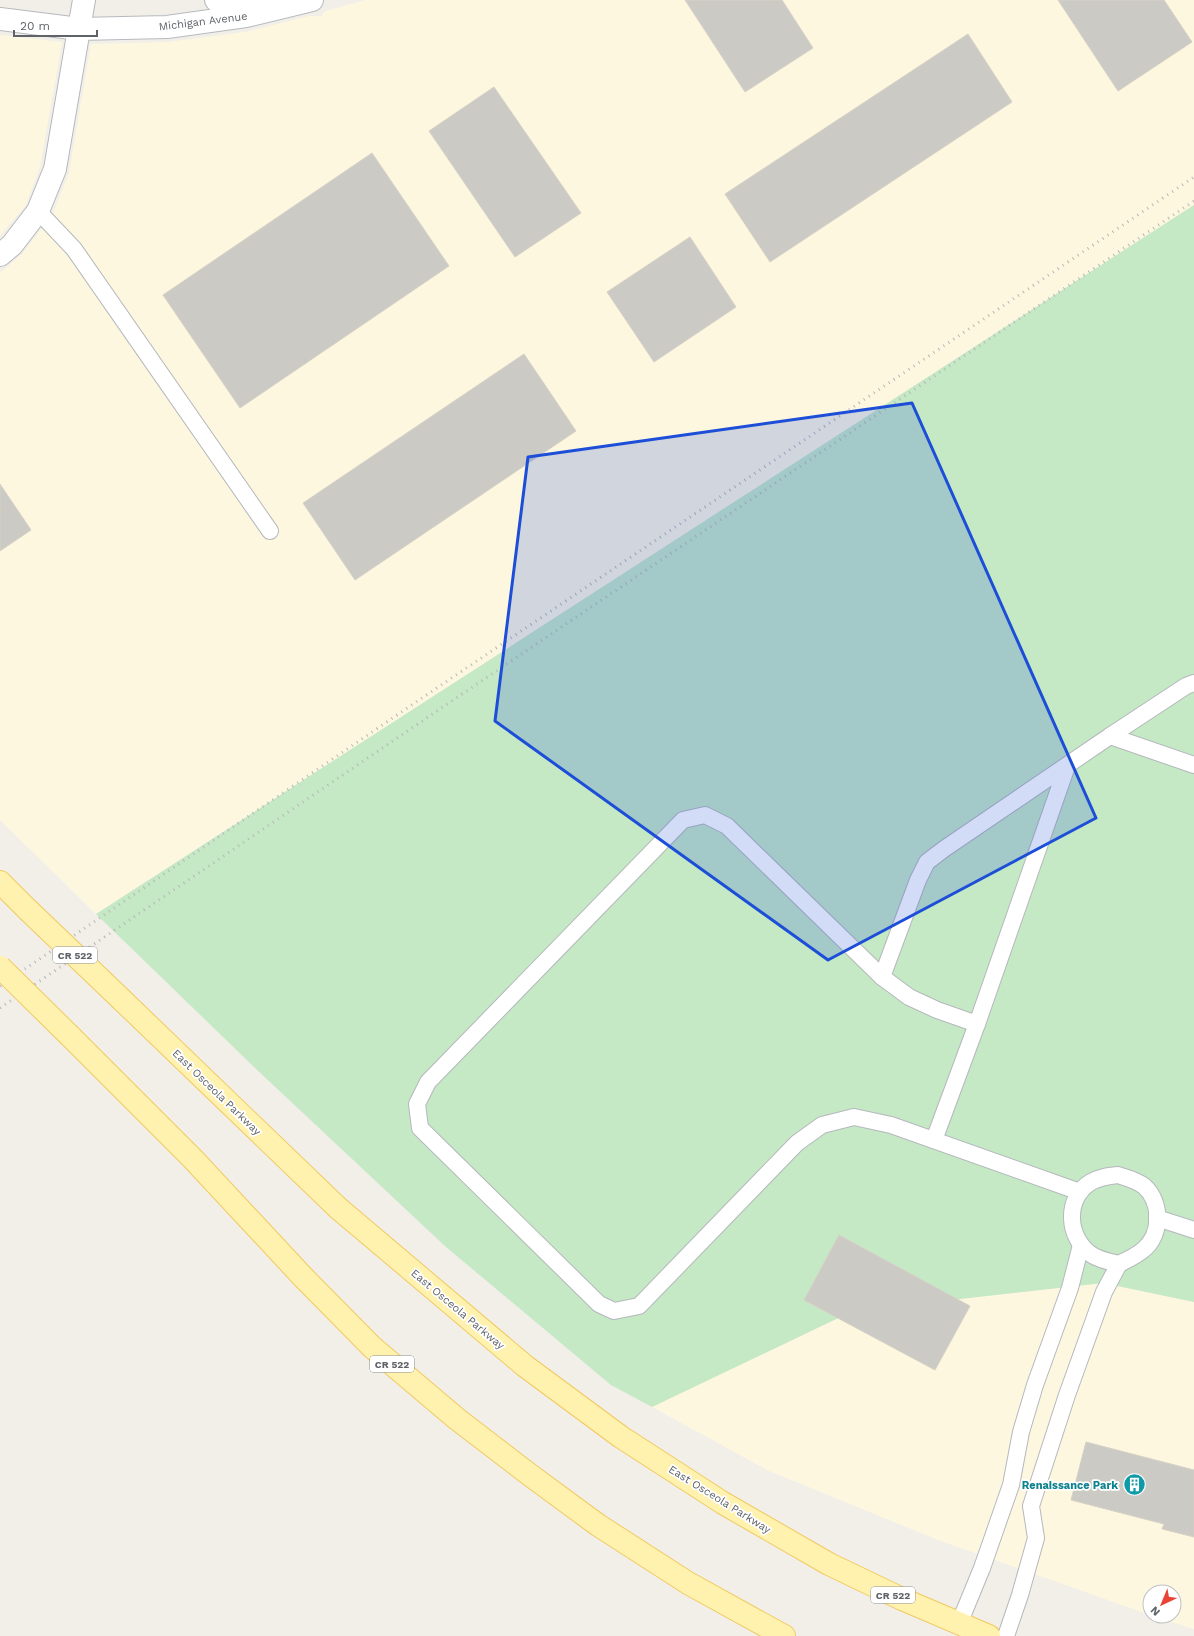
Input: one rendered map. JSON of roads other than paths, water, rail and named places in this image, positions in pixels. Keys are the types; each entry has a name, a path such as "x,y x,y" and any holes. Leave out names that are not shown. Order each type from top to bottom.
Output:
{"main road":[{"path":"0,255 12,245 38,211 55,169 84,0"},
{"name":"Michigan Avenue","path":"216,0 234,2 310,0"},
{"name":"Michigan Avenue","path":"0,19 79,29 167,27 246,16 310,0"},
{"name":"East Osceola Parkway","path":"0,882 338,1208 525,1366 621,1437 723,1503 829,1564 902,1600 956,1630 989,1636"},
{"name":"CR 522","path":"0,967 193,1159 303,1277 372,1347 456,1419 592,1520 688,1583 775,1633"}],"lane":[{"path":"38,211 74,248 270,531"},
{"path":"882,978 918,880 927,862 1110,736 1186,686 1194,683"},
{"path":"1110,736 1194,765"},
{"path":"934,1140 977,1024 1067,766"},
{"path":"977,1024 937,1010 908,997 882,978 727,826 705,815 683,820 428,1082 417,1104 420,1128 599,1304 614,1311 639,1306 797,1143 822,1125 854,1117 891,1125 1080,1192"},
{"path":"1006,1636 1020,1595 1036,1538 1031,1506 1067,1395 1104,1292 1119,1264 1144,1250 1152,1239 1157,1226 1157,1212 1153,1198 1144,1187 1132,1179 1118,1175 1103,1176 1090,1182 1080,1192 1074,1205 1071,1219 1074,1233 1081,1245 1092,1254 1104,1260 1119,1264"},
{"path":"1157,1218 1194,1230"},
{"path":"956,1630 982,1568 1011,1485 1020,1432 1035,1385 1070,1288 1081,1245"}],"railway":[{"path":"0,986 419,700 1194,177"},
{"path":"0,1008 431,715 1194,201"}],"place":[{"name":"Renaissance Park","path":"1134,1485"}]}
